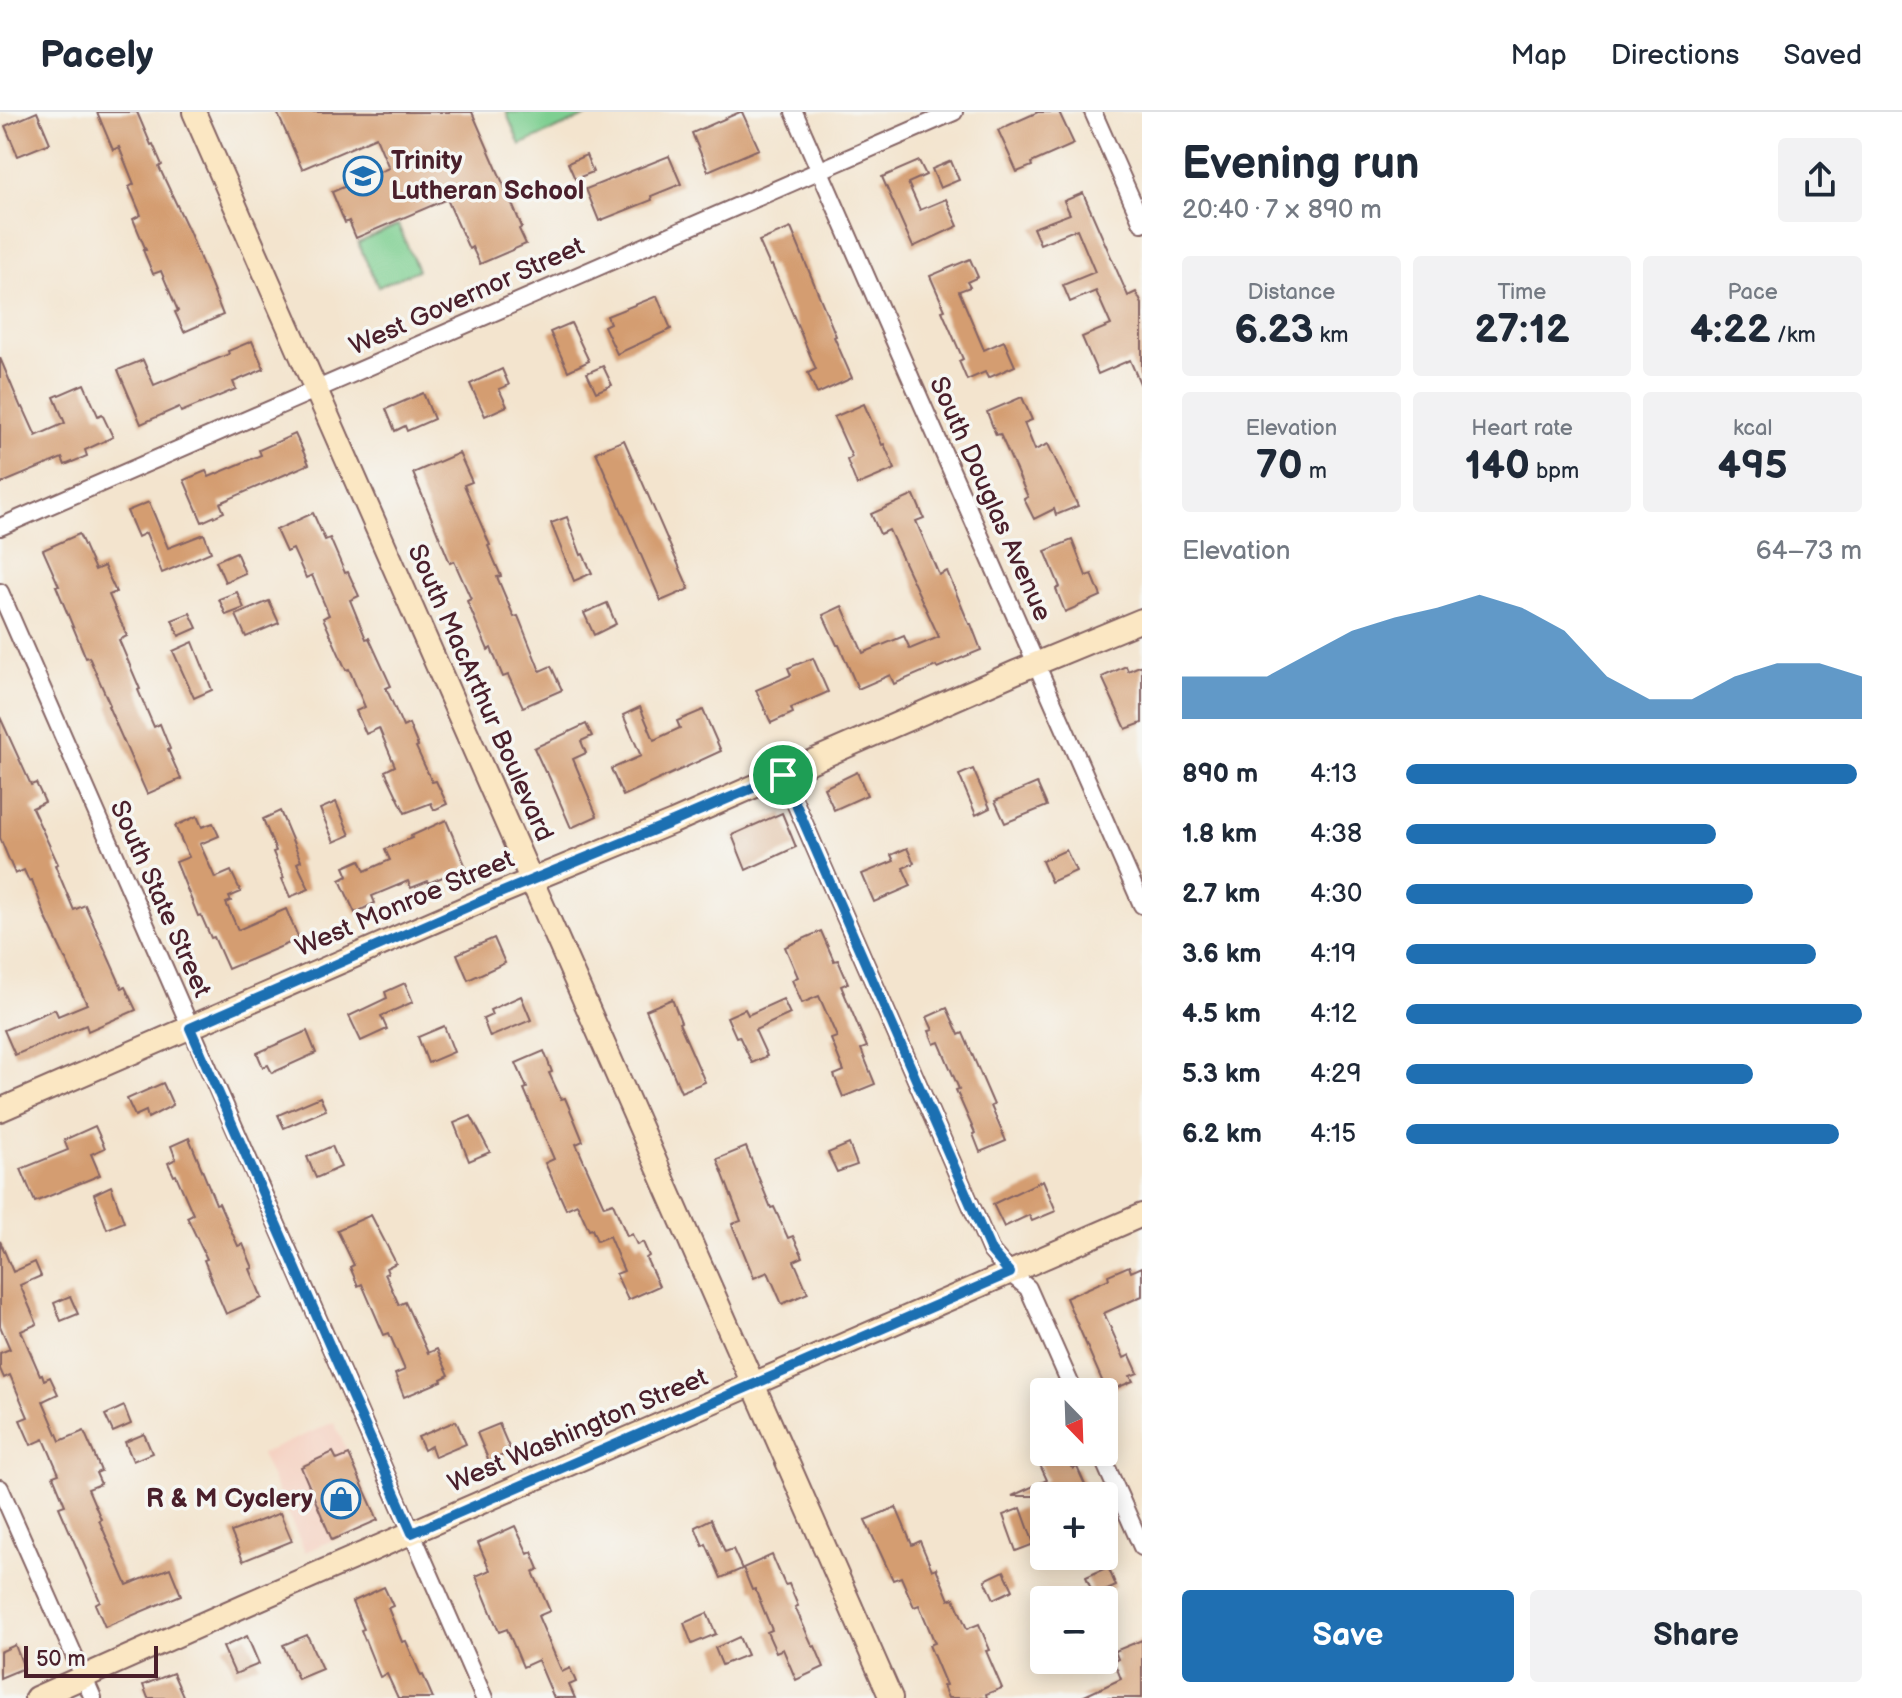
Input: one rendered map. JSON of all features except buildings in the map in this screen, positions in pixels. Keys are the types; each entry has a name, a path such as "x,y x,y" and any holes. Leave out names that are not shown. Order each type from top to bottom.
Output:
{"street":[{"name":"South MacArthur Boulevard","path":"194,112 891,1698"},
{"name":"South Douglas Avenue","path":"794,112 1142,905"},
{"name":"West Governor Street","path":"0,527 954,112"},
{"path":"1093,112 1142,223"},
{"name":"South State Street","path":"0,592 484,1698"},
{"name":"West Monroe Street","path":"0,1110 1142,620"},
{"path":"783,775 991,1251 1028,1288 1068,1378"},
{"name":"West Washington Street","path":"36,1698 1142,1215"},
{"path":"1106,1466 1142,1547"},
{"path":"0,1488 93,1698"}],"shaded area":[{"path":"334,1422 378,1521 305,1552 261,1454"}],"green space":[{"path":"506,112 585,112 587,116 520,145"},
{"path":"398,225 418,270 378,287 358,243"}],"place":[{"name":"Trinity Lutheran School","path":"363,176"},
{"name":"R & M Cyclery","path":"341,1499"}],"route":[{"path":"783,775 991,1251 1010,1273 412,1533 190,1028 495,895 783,775"}]}
